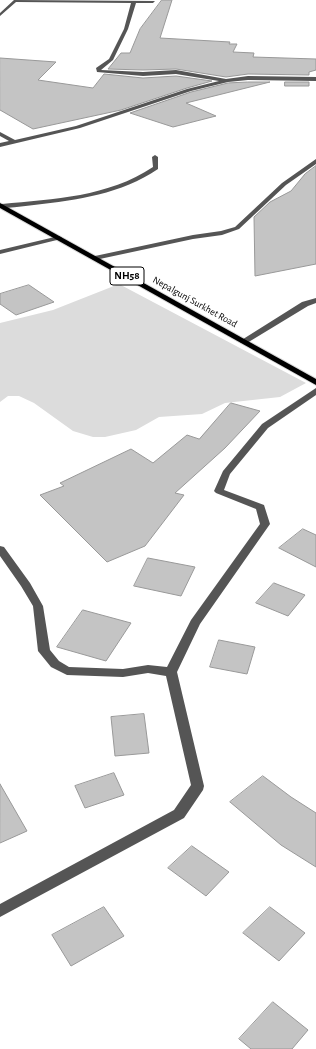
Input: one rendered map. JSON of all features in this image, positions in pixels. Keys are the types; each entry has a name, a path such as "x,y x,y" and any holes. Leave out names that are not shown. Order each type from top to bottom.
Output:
{"main road":[{"name":"Nepalgunj Surkhet Road","path":"1,205 255,346 316,382"}],"street":[{"path":"0,15 16,0 153,2"},
{"path":"134,1 126,29 111,60 98,69 99,71 142,74 176,72 228,80"},
{"path":"0,145 78,127 189,90 228,80 248,78 316,79"},
{"path":"0,134 15,142"},
{"path":"1,205 64,200 103,192 146,177 156,168 155,157"},
{"path":"96,258 193,237 222,233 237,228 284,184 316,161"},
{"path":"0,252 59,238"},
{"path":"244,341 305,304 316,300"},
{"path":"0,911 179,814 198,786 171,672 195,623 265,524 261,508 219,490 226,472 265,426 316,391"},
{"path":"0,549 26,585 38,606 44,651 55,664 67,671 123,672 148,669 171,672"}],"shaded area":[{"path":"119,284 306,383 280,397 225,403 202,414 159,417 136,430 105,437 93,437 73,431 34,403 19,396 8,396 0,402 0,323 53,310"}],"building":[{"path":"162,0 172,0 160,38 230,42 229,44 237,44 233,52 254,53 253,57 316,59 316,70 309,72 309,75 248,74 226,77 176,69 108,69 121,53 130,53 140,29"},
{"path":"0,58 56,62 38,80 93,88 104,74 143,78 176,76 212,81 121,110 33,129 0,110"},
{"path":"270,82 186,103 216,116 173,127 130,113 191,92 228,83"},
{"path":"285,82 309,82 309,86 285,86"},
{"path":"316,166 316,264 255,276 254,217 270,202 291,191 305,174"},
{"path":"29,285 54,302 16,315 0,304 0,294"},
{"path":"231,403 260,411 225,448 175,493 184,495 145,546 107,562 40,495 64,486 60,483 131,449 153,463 187,435 199,439"},
{"path":"303,529 316,535 316,567 279,548"},
{"path":"148,558 195,567 181,596 134,586"},
{"path":"274,583 305,595 288,616 256,603"},
{"path":"83,610 131,623 106,661 57,647"},
{"path":"219,640 255,647 247,674 210,667"},
{"path":"144,714 149,753 115,756 111,717"},
{"path":"114,773 124,795 85,808 75,786"},
{"path":"263,776 316,813 316,867 281,845 230,802"},
{"path":"0,784 27,831 0,843"},
{"path":"192,846 229,872 206,896 168,868"},
{"path":"104,907 124,936 71,966 52,935"},
{"path":"270,907 305,933 279,961 243,933"},
{"path":"273,1002 308,1030 292,1049 251,1049 239,1039"}]}
